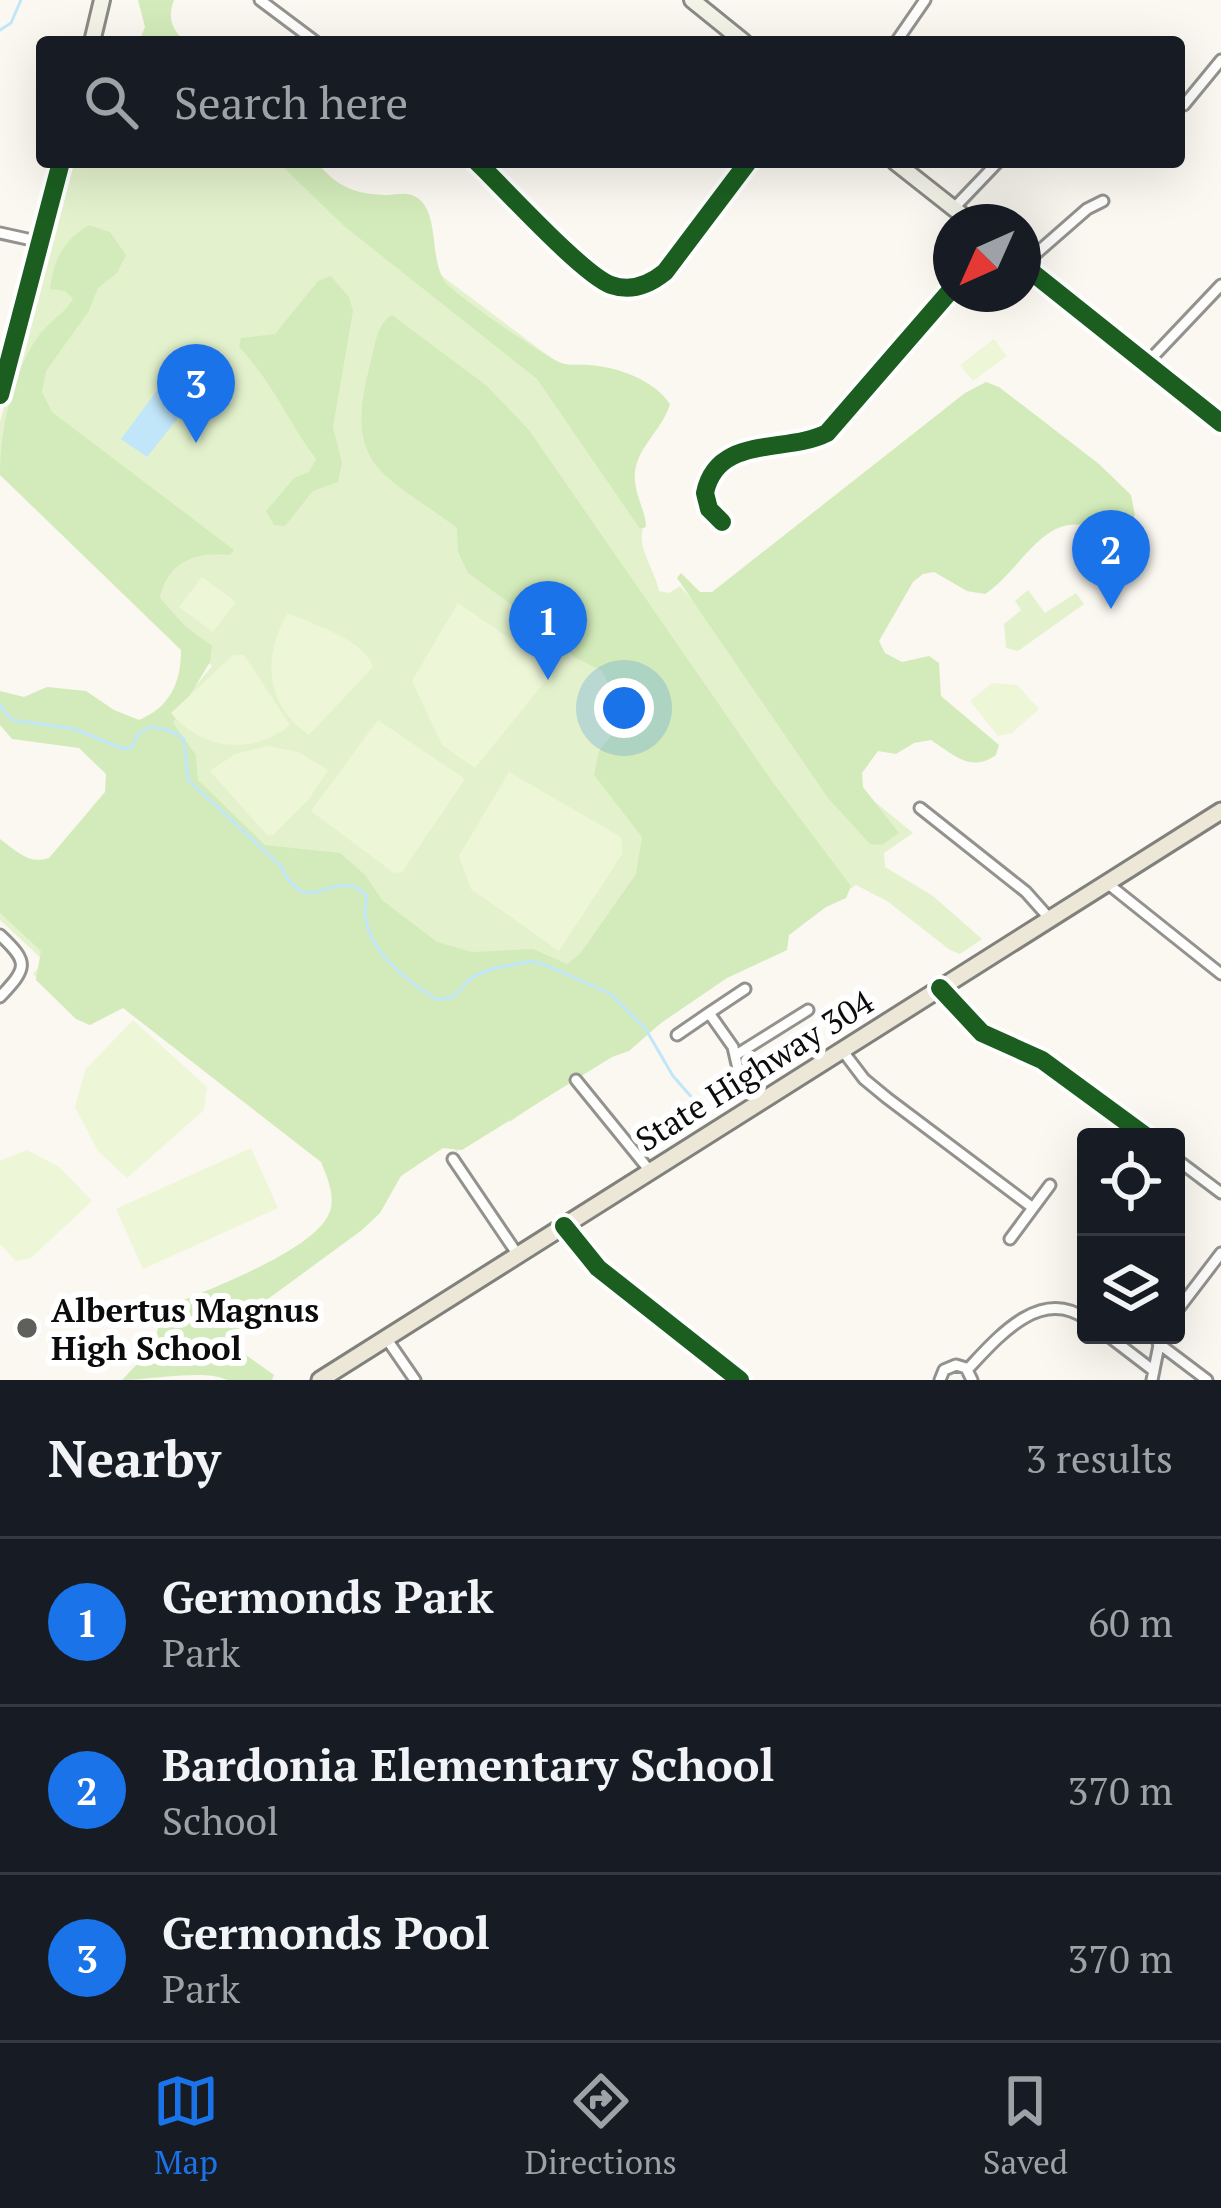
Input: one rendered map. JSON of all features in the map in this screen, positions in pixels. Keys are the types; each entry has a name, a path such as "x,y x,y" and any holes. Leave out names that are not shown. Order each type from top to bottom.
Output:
{"main road":[{"name":"State Highway 304","path":"320,1380 1221,811"}],"street":[{"path":"93,36 102,0"},
{"path":"260,0 308,36"},
{"path":"692,0 737,36"},
{"path":"900,36 925,0"},
{"path":"1185,104 1221,60"},
{"path":"0,395 60,168"},
{"path":"483,168 597,277 615,286 633,287 655,280 669,268 744,168"},
{"path":"903,168 949,204"},
{"path":"958,204 992,168"},
{"path":"1041,249 1102,201"},
{"path":"0,233 41,242"},
{"path":"1041,279 1221,423"},
{"path":"1146,364 1221,286"},
{"path":"722,522 709,509 705,493 719,464 742,451 806,442 826,433 933,311"},
{"path":"920,808 1026,892 1050,919"},
{"path":"1107,883 1221,974"},
{"path":"0,935 20,953 22,964 20,975 0,997"},
{"path":"940,988 982,1033 1042,1060 1135,1128"},
{"path":"677,1034 745,989"},
{"path":"736,1054 808,1010"},
{"path":"709,1013 736,1054 740,1072 758,1103"},
{"path":"842,1050 886,1099 1033,1208"},
{"path":"576,1080 650,1172"},
{"path":"453,1159 518,1255"},
{"path":"1185,1166 1221,1193"},
{"path":"1010,1239 1050,1185"},
{"path":"564,1226 598,1268 740,1380"},
{"path":"1185,1300 1221,1253"},
{"path":"940,1380 951,1366 970,1375 1006,1329 1034,1313 1065,1308 1077,1314"},
{"path":"386,1338 415,1380"},
{"path":"1117,1344 1153,1376"},
{"path":"1153,1376 1158,1344"},
{"path":"1165,1344 1207,1380"}],"green space":[{"path":"138,0 174,0 172,24 181,36 141,36 145,27"},
{"path":"67,168 298,168 598,393 659,591 669,593 680,586 847,779 913,833 884,853 885,867 933,896 982,939 960,954 950,950 887,901 856,885 510,1122 505,1117 456,1152 443,1132 117,996 88,1025 33,974 44,961 0,920 0,842 42,873 212,666 0,461 0,422"},
{"path":"284,168 323,168 357,191 416,197 429,214 441,273 454,290 561,363 623,372 663,396 670,404 635,470 646,527 640,529 537,379 344,226"},
{"path":"89,225 110,232 126,255 117,273 98,288 89,311 46,371 42,392 52,412 234,550 230,555 206,555 185,562 164,586 160,598 185,626 212,646 210,662 173,723 196,755 198,780 265,845 340,853 366,876 382,900 437,942 472,952 533,949 567,964 580,954 636,874 642,837 594,775 599,751 616,730 618,704 602,671 576,658 468,573 458,552 457,528 389,479 366,447 363,399 377,337 392,315 487,386 529,430 774,784 851,886 846,898 789,935 787,950 727,978 629,1051 462,1150 443,1148 401,1176 380,1213 257,1307 239,1334 243,1353 274,1375 272,1380 192,1375 122,1380 155,1345 161,1310 284,1254 323,1224 332,1196 321,1162 123,1008 90,1025 76,1019 36,980 41,951 0,913 0,839 29,858 49,858 105,792 106,774 79,748 12,739 0,725 0,691 24,697 47,687 86,691 139,720 166,701 180,662 181,650 0,475 5,420 22,365 40,334 73,299 65,291 50,289 57,260 66,244"},
{"path":"331,276 349,297 353,311 333,427 342,463 338,482 313,491 285,526 274,525 266,511 294,478 309,472 316,459 239,347 241,338 275,334 318,281"},
{"path":"994,339 1007,356 973,381 960,365"},
{"path":"986,382 1099,464 1131,495 1135,515 1122,529 1105,535 1085,526 1068,525 1053,531 985,594 967,591 934,572 913,582 879,641 885,653 902,662 929,656 939,663 941,696 999,745 996,755 979,762 963,760 931,740 896,754 878,751 862,773 863,787 899,833 882,845 870,844 828,798 677,578 681,573 700,592 712,592 965,393"},
{"path":"202,577 236,602 213,632 179,607"},
{"path":"1028,590 1045,613 1076,593 1084,604 1018,651 1006,648 1004,624 1021,610 1015,601"},
{"path":"458,603 548,665 552,673 475,768 442,745 412,681"},
{"path":"288,613 349,641 373,667 309,735 284,709 272,679 274,646"},
{"path":"233,655 243,655 248,661 290,725 244,745 197,735 171,713"},
{"path":"992,683 1017,685 1039,709 1012,733 998,736 970,701"},
{"path":"378,720 465,779 402,872 394,873 311,811"},
{"path":"267,746 299,752 328,770 309,799 273,835 267,835 210,771 235,754"},
{"path":"509,772 621,837 623,853 559,951 471,889 459,856"},
{"path":"133,1020 207,1087 204,1110 127,1178 98,1151 75,1107 85,1070"},
{"path":"251,1148 278,1208 143,1269 116,1209"},
{"path":"27,1150 59,1167 92,1201 31,1258 16,1261 0,1244 0,1161"}],"water":[{"path":"162,384 189,404 147,457 121,439"}],"waterway":[{"path":"0,30 11,23 21,0"},
{"path":"0,705 12,720 75,729 123,749 132,747 138,734 150,727 184,739 188,780 280,865 301,891 343,885 367,896 365,913 375,944 424,991 438,1000 453,997 472,977 495,968 533,961 548,966 611,994 645,1028 673,1076 701,1108"}],"cycle path":[{"path":"0,395 59,168"},
{"path":"483,168 582,265 611,285 626,288 646,284 665,272 743,168"},
{"path":"1041,279 1221,423"},
{"path":"722,522 709,509 705,493 723,462 755,449 827,433 933,311"},
{"path":"940,988 982,1033 1042,1060 1135,1128"},
{"path":"564,1226 598,1268 740,1380"}],"place":[{"name":"Germonds Pool","path":"196,443"},
{"name":"Bardonia Elementary School","path":"1111,609"},
{"name":"Germonds Park","path":"548,680"},
{"name":"Albertus Magnus High School","path":"27,1328"}]}
